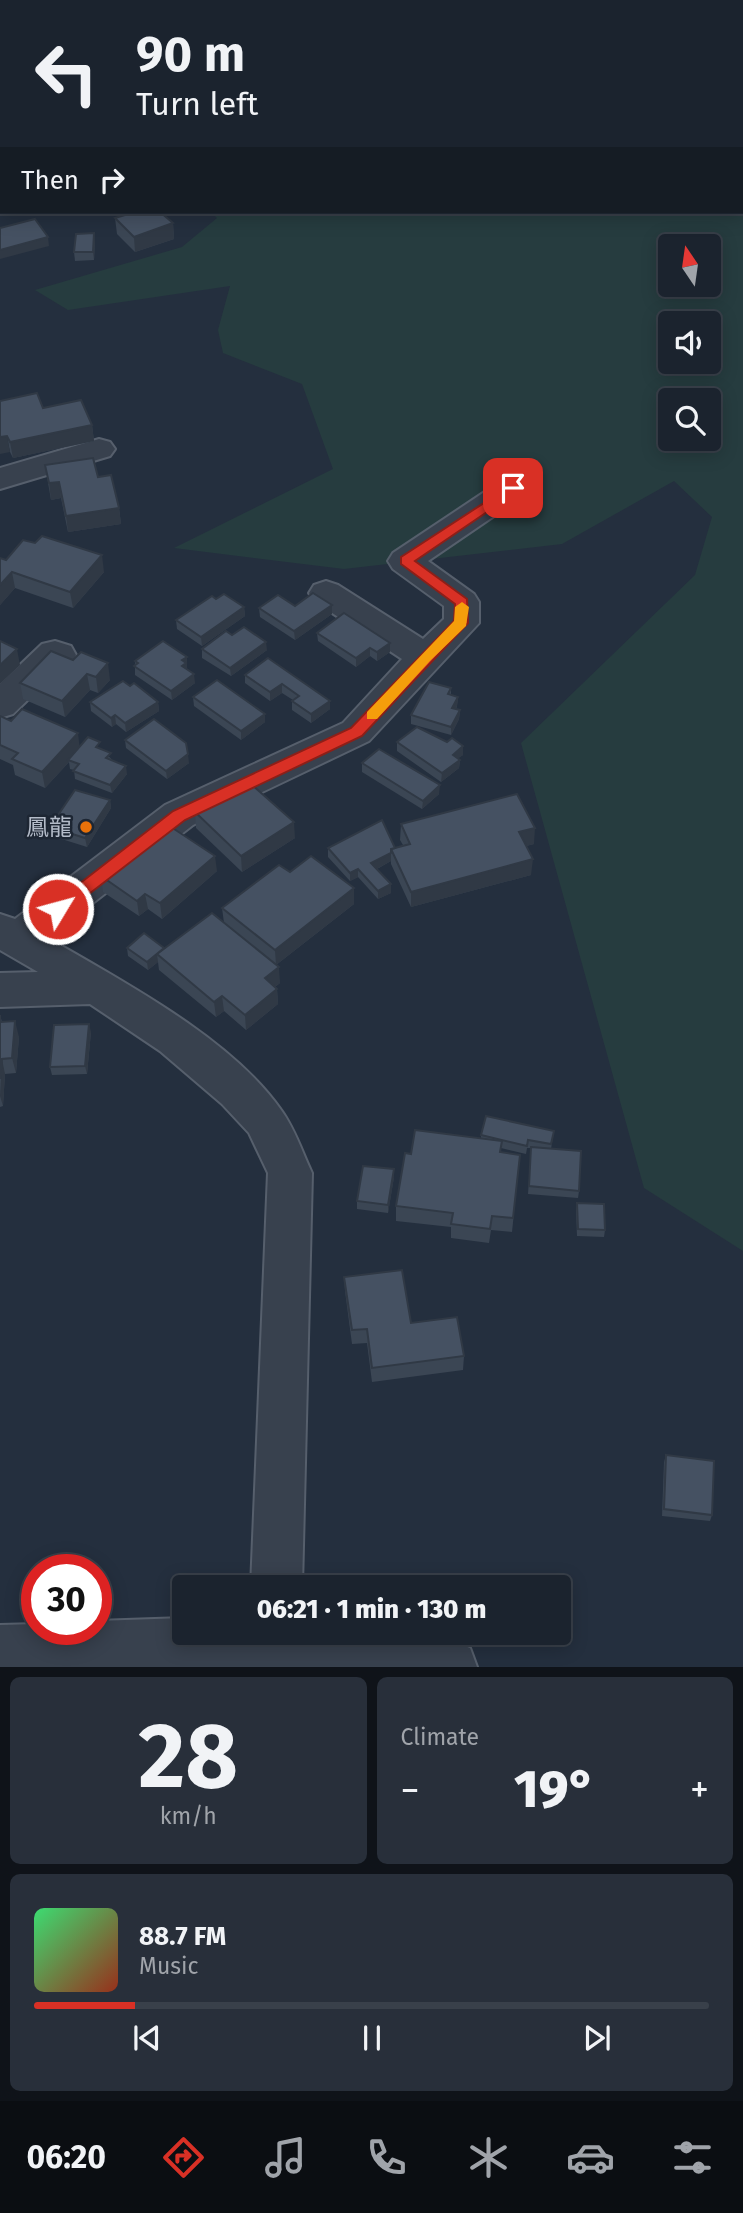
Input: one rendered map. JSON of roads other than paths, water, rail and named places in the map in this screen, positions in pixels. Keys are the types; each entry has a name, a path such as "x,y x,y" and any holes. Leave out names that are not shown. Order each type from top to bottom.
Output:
{"street":[{"path":"0,479 99,449"},
{"path":"276,1575 290,1173 266,1123 227,1081 154,1026 9,935 179,815 356,732 425,657 461,623 462,602 405,561 513,488"},
{"path":"326,593 425,657"},
{"path":"0,705 55,653 63,657"},
{"path":"0,990 92,987"},
{"path":"0,1651 274,1647 451,1667"}],"place":[{"name":"鳳龍","path":"86,827"}]}
